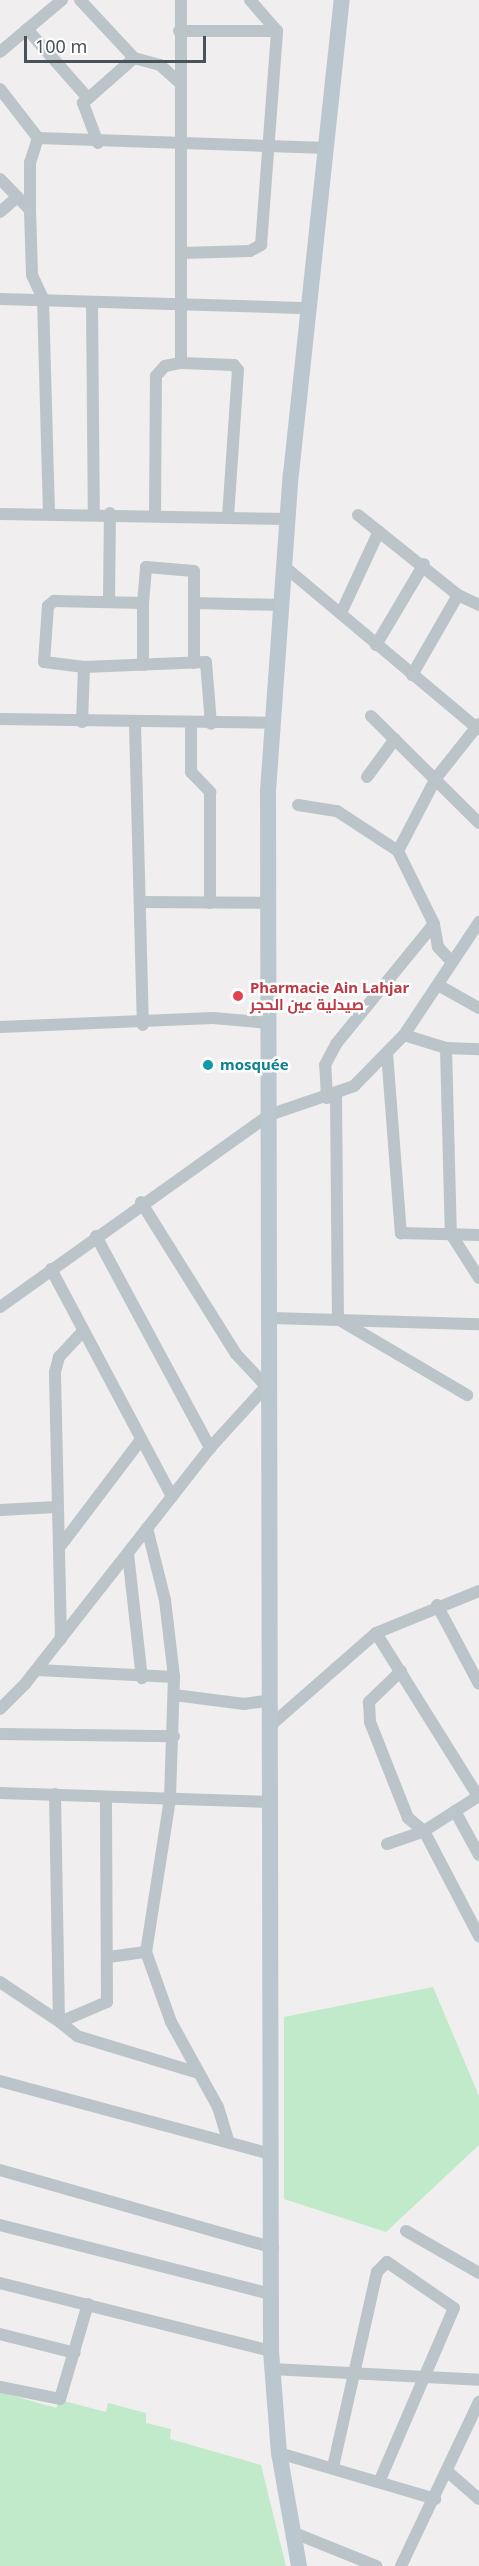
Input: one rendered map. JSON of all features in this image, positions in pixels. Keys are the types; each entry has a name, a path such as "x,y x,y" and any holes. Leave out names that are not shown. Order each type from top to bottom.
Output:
{"main road":[{"path":"299,2566 279,2453 272,2369 270,2294 273,2248 269,1383 272,1318 269,1115 270,723 308,308 342,0"}],"street":[{"path":"0,52 62,0"},
{"path":"80,0 134,58 150,60 179,82"},
{"path":"181,0 179,82 182,253 178,304 181,363"},
{"path":"182,253 258,248 277,31 250,0"},
{"path":"27,29 86,96"},
{"path":"179,31 277,31"},
{"path":"98,143 83,110 86,96 134,58"},
{"path":"0,89 38,138 98,143 266,143 326,148"},
{"path":"38,138 30,162 30,210 32,275 43,299 49,514"},
{"path":"0,178 30,210"},
{"path":"0,212 17,196"},
{"path":"0,299 43,299 92,304 308,308"},
{"path":"92,304 94,513"},
{"path":"155,514 156,376 165,366 181,363 234,365 238,370 228,515"},
{"path":"109,602 110,513"},
{"path":"0,514 228,515 289,519"},
{"path":"358,515 424,564 458,595 479,605"},
{"path":"341,613 379,531"},
{"path":"376,645 424,564"},
{"path":"143,665 145,569 189,567 195,573 194,663"},
{"path":"285,567 412,675 477,726 436,778 398,851"},
{"path":"412,675 458,595"},
{"path":"143,603 54,601 48,606 44,662 84,667 194,663 210,668 211,724"},
{"path":"194,603 281,605"},
{"path":"82,722 84,667"},
{"path":"371,716 479,823"},
{"path":"0,719 135,724 270,723"},
{"path":"135,724 143,1025"},
{"path":"191,724 190,772 210,792 210,903"},
{"path":"367,777 395,739"},
{"path":"298,805 337,811 398,851 434,924 438,947 452,962"},
{"path":"140,902 269,903"},
{"path":"0,1307 141,1202 269,1115 332,1097 387,1053 404,1035 479,922"},
{"path":"338,1319 332,1097 325,1065 332,1051 434,924"},
{"path":"438,985 479,1008"},
{"path":"0,1028 143,1025 213,1018 269,1023"},
{"path":"404,1035 446,1048 479,1049"},
{"path":"446,1048 451,1233 479,1278"},
{"path":"387,1053 401,1233 479,1235"},
{"path":"0,1709 37,1670 210,1448 269,1383 236,1354 141,1202"},
{"path":"96,1236 210,1448"},
{"path":"51,1269 140,1441 172,1497"},
{"path":"272,1318 479,1324"},
{"path":"338,1319 467,1395"},
{"path":"61,1639 56,1507 56,1372 59,1357 83,1331"},
{"path":"59,1548 140,1441"},
{"path":"0,1510 56,1507"},
{"path":"147,1528 165,1600 174,1677 174,1736 170,1799 146,1952 171,2022 199,2073 229,2142"},
{"path":"128,1554 142,1678"},
{"path":"271,1725 376,1633 437,1605 479,1592"},
{"path":"437,1605 479,1684"},
{"path":"376,1633 479,1796 424,1831 387,1844"},
{"path":"37,1670 142,1678 174,1677"},
{"path":"401,1671 369,1702 368,1711 408,1818 424,1831 479,1936"},
{"path":"174,1695 244,1704 271,1700"},
{"path":"0,1734 174,1736"},
{"path":"0,1793 270,1802"},
{"path":"55,1794 60,2020"},
{"path":"60,2020 107,2002 109,1957 106,1797"},
{"path":"454,1811 479,1855"},
{"path":"109,1957 146,1952"},
{"path":"0,1982 60,2020 77,2036 199,2073"},
{"path":"0,2081 271,2154"},
{"path":"0,2170 273,2248"},
{"path":"0,2225 270,2294"},
{"path":"406,2231 479,2273"},
{"path":"333,2467 352,2370 377,2272 387,2262 454,2307 380,2480"},
{"path":"0,2283 271,2351"},
{"path":"0,2387 57,2401 63,2396 88,2304"},
{"path":"0,2334 75,2353"},
{"path":"272,2369 352,2370 423,2378 479,2380"},
{"path":"401,2566 475,2424 479,2402"},
{"path":"279,2453 380,2480 435,2499"},
{"path":"448,2472 479,2499"},
{"path":"292,2532 376,2566"}],"green space":[{"path":"433,1987 479,2096 479,2145 386,2232 284,2199 284,2017"},
{"path":"0,2392 56,2408 60,2400 106,2412 108,2403 146,2413 146,2423 171,2429 170,2439 261,2465 286,2566 0,2566"}],"place":[{"name":"Pharmacie Ain Lahjar صيدلية عين الحجر","path":"238,996"},
{"name":"mosquée","path":"208,1065"}]}
